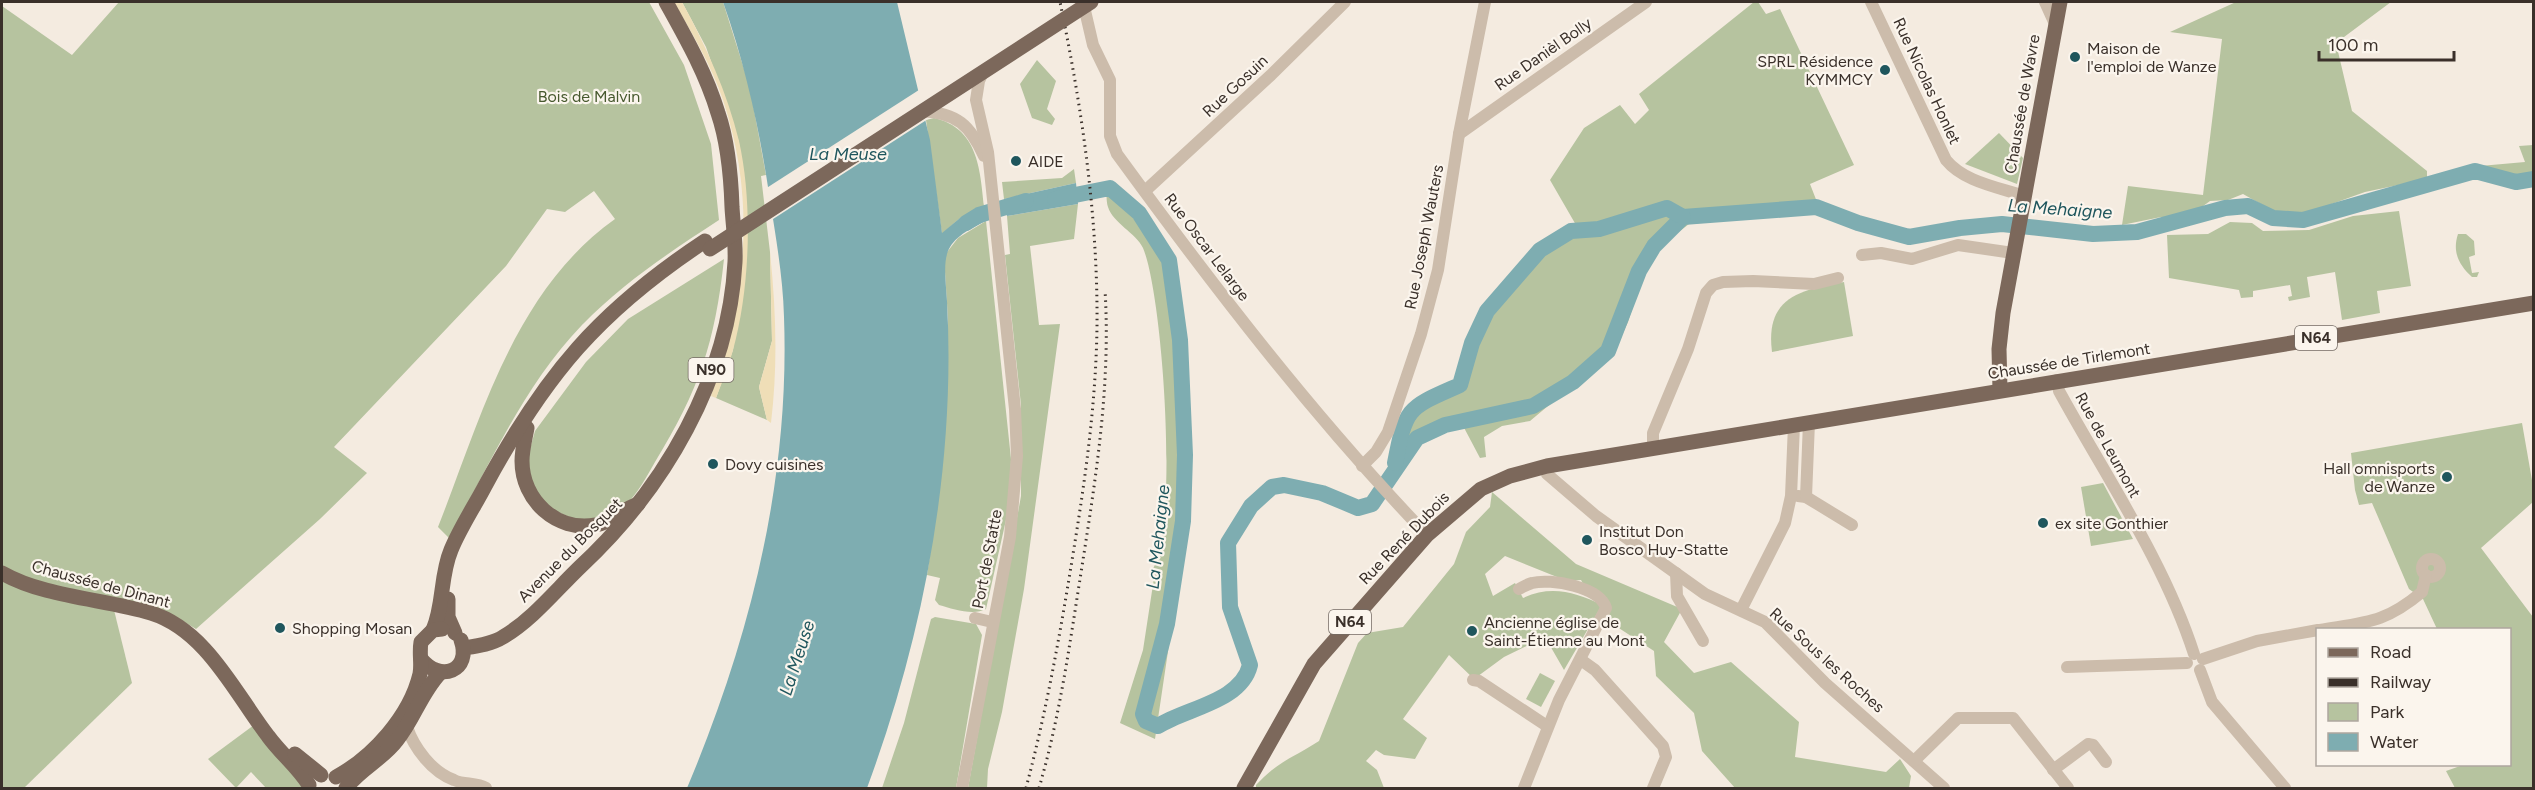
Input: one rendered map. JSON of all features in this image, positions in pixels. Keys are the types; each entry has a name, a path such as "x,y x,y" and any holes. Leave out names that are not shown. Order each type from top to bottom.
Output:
{"main road":[{"name":"Avenue du Bosquet","path":"464,648 502,638 530,616 612,537 641,504 666,465 701,397 729,310 735,261 729,168 719,115 701,67 666,2"},
{"path":"421,659 428,669 440,673 450,672 458,666 464,648 448,616 451,573 464,542 527,428 546,399 603,331 707,245 951,87 1076,2"},
{"path":"337,782 369,754 399,719 420,675 421,642 433,630 440,613 445,570 451,550 500,458 539,394 568,358 616,307 660,271 707,245 922,111 951,87 983,72 1091,2"},
{"name":"Chaussée de Wavre","path":"2000,390 2000,340 2013,253 2060,2"},
{"name":"Chaussée de Tirlemont","path":"1611,455 2534,303"},
{"path":"527,428 522,460 526,486 540,508 552,517 576,525 597,525 625,508 641,504"},
{"name":"Rue René Dubois","path":"1244,789 1314,664 1427,534 1464,501 1491,484 1546,466 1611,455"},
{"name":"Chaussée de Dinant","path":"2,573 28,584 151,614 177,624 189,633 206,653 300,771 308,787"},
{"path":"433,630 441,628 455,633"},
{"path":"308,787 337,782 359,773 390,748 407,727 427,686 440,673"},
{"name":"Chaussée de Dinant","path":"256,718 306,765 337,782"}],"street":[{"name":"Rue Oscar Lelarge","path":"1083,2 1093,45 1110,80 1110,136 1117,154 1256,340 1376,483 1427,534"},
{"name":"Rue Gosuin","path":"1144,192 1262,83 1345,2"},
{"name":"Rue Joseph Wauters","path":"1362,466 1376,452 1388,432 1421,334 1438,270 1460,134 1485,2"},
{"name":"Rue Danièl Bolly","path":"1460,134 1646,2"},
{"name":"Rue Nicolas Honlet","path":"1871,2 1946,160 1954,170 1969,178 2024,196"},
{"path":"2045,2 2055,24"},
{"name":"Port de Statte","path":"962,789 1010,537 1015,496 1015,409 988,152 976,100 983,72"},
{"path":"951,87 951,116"},
{"path":"922,111 951,116 974,135 988,165"},
{"path":"1862,255 1881,253 1912,259 1958,245 2013,253"},
{"path":"1653,448 1653,433 1688,349 1706,292 1713,285 1723,282 1753,281 1814,284 1838,278"},
{"name":"Rue de Leumont","path":"2057,380 2059,391 2166,583 2182,618 2212,702 2285,789"},
{"path":"1741,610 1777,542 1791,496 1801,424"},
{"path":"1801,424 1806,496"},
{"name":"Rue Sous les Roches","path":"1546,466 1548,474 1596,516 1705,594 1765,622 1825,683 1944,789"},
{"path":"1791,496 1806,496 1852,525"},
{"path":"1676,573 1677,596 1703,641"},
{"path":"2332,628 2371,622 2391,615 2422,592 2426,575"},
{"path":"1519,590 1532,583 1550,582 1570,585 1602,599 1606,610 1548,726 1524,789"},
{"path":"975,618 992,622"},
{"path":"2067,668 2196,662 2257,641 2316,631"},
{"path":"1581,660 1595,670 1663,747 1666,757 1653,789"},
{"path":"1473,680 1479,681 1548,726"},
{"path":"1914,760 1958,718 2013,718 2068,789"},
{"path":"407,727 411,739 438,771 455,781 480,785 486,789"},
{"path":"2053,770 2088,744 2094,745 2106,762"}],"green space":[{"name":"Bois de Malvin","path":"119,2 649,2 684,65 711,144 719,220 630,282 582,325 561,348 542,373 509,427 449,538 438,527 486,401 505,359 526,319 551,282 580,248 615,219 594,191 565,212 547,209 506,266 334,447 367,473 320,519 196,629 173,615 28,579 2,566 2,6 72,55"},
{"path":"682,2 723,2 750,88 766,175 761,176 770,252 772,341 759,387 767,420 716,398 733,350 747,252 739,142 706,47"},
{"path":"1754,2 1758,2 1766,14 1780,9 1854,165 1810,184 1817,202 1808,214 1689,224 1658,248 1642,279 1628,322 1615,350 1530,421 1502,426 1484,437 1486,457 1480,458 1461,422 1439,428 1415,443 1395,468 1402,428 1413,407 1460,385 1458,373 1482,310 1542,244 1576,225 1550,180 1584,128 1620,105 1635,124 1649,110 1639,94"},
{"path":"2236,2 2391,2 2336,43 2352,111 2427,171 2427,179 2365,192 2301,215 2277,213 2243,194 2228,200 2210,201 2195,212 2181,217 2161,217 2122,225 2128,186 2203,195 2222,39 2170,32"},
{"path":"1037,60 1056,81 1047,109 1055,119 1052,125 1032,118 1020,84"},
{"path":"934,118 949,123 968,140 978,165 984,206 960,218 942,234 926,120"},
{"path":"1999,133 2023,158 2017,184 1965,164"},
{"path":"2533,145 2533,174 2516,177 2480,166 2525,162 2519,146"},
{"path":"1074,169 1076,183 1004,199 1002,182 1062,178"},
{"path":"1110,188 1139,213 1170,256 1183,340 1189,473 1187,523 1155,739 1120,723 1143,650 1154,578 1151,572 1160,549 1165,512 1165,413 1162,361 1157,313 1143,248 1111,213 1107,205 1106,189"},
{"path":"1078,204 1074,239 1030,246 1039,325 1060,324 1024,589 1002,712 988,769 987,788 968,788 1021,496 1021,405 1005,255 1010,254 1007,216"},
{"path":"2399,211 2411,286 2377,291 2380,313 2342,320 2335,272 2307,277 2310,297 2289,301 2288,297 2292,296 2290,285 2253,291 2253,297 2241,298 2239,290 2169,278 2167,235 2208,234 2230,222 2252,223 2263,231 2309,230 2353,216"},
{"path":"986,221 1011,459 1010,502 986,609 969,612 939,605 935,600 940,578 927,575 938,500 945,418 948,319 944,256 958,238"},
{"path":"2458,234 2466,234 2474,241 2475,255 2469,257 2472,273 2479,272 2477,277 2472,277 2460,263 2456,252"},
{"path":"724,259 716,316 703,365 683,412 637,492 619,510 584,523 546,507 528,476 528,456 535,431 586,362 628,319"},
{"path":"1844,282 1853,336 1772,352 1771,334 1774,319 1788,300 1800,293"},
{"path":"2522,423 2533,486 2533,502 2481,548 2533,617 2533,788 2455,788 2446,771 2460,766 2511,766 2511,628 2437,628 2423,599 2409,589 2372,503 2359,505 2351,453"},
{"path":"2103,483 2133,539 2091,546 2081,487"},
{"path":"1492,492 1576,564 1682,609 1664,642 1694,673 1731,662 1799,722 1795,757 1886,772 1900,759 1911,776 1909,788 1735,788 1702,751 1694,713 1656,676 1654,651 1605,619 1604,602 1587,591 1581,580 1567,581 1505,556 1485,574 1493,596 1515,583 1523,598 1553,591 1573,594 1602,605 1564,670 1545,637 1504,657 1474,679 1449,655 1403,719 1427,738 1415,759 1384,755 1376,750 1366,761 1377,770 1384,788 1256,788 1256,785 1271,770 1319,741 1358,643 1367,633 1403,627 1454,564 1466,532 1490,507"},
{"path":"2,578 114,610 132,683 24,788 2,788"},
{"path":"935,617 976,624 982,635 956,788 882,788 904,723 931,619"},
{"path":"1540,673 1555,681 1541,707 1526,699"},
{"path":"254,725 300,777 302,788 266,788 251,772 236,788 208,759"}],"sand":[{"path":"674,2 682,2 722,87 739,141 746,191 748,246 743,300 731,356 716,398 711,396 732,322 743,249 740,176 734,138 723,100 701,50"},
{"path":"770,252 775,338 775,380 771,423 767,420 759,387 772,341"}],"water":[{"name":"La Meuse","path":"723,2 897,2 930,140 942,233 960,218 984,206 986,221 960,236 952,244 946,261 948,363 946,425 941,487 932,549 905,670 867,788 687,788 730,674 761,558 773,498 784,378 782,288 766,175 745,75"},
{"path":"1076,183 1078,204 1007,216 1004,199"}],"pier":[{"path":"922,88 928,119 770,221 765,189"}],"waterway":[{"name":"La Mehaigne","path":"1055,199 1110,188 1139,213 1169,260 1180,340 1185,455 1183,521 1167,624 1143,714 1146,721 1158,726 1224,696 1245,678 1250,665 1230,607 1228,543 1251,506 1272,487 1284,485 1322,493 1358,508 1372,504 1417,438 1445,425 1533,406 1573,382 1608,351 1639,271 1654,246 1683,217 1816,207 1858,223 1909,237 1960,228 2002,224 2093,234 2137,232 2225,208 2248,206 2273,218 2303,220 2475,171 2516,182 2534,179"},
{"name":"La Mehaigne","path":"966,223 979,215 1026,201"},
{"name":"La Mehaigne","path":"1395,463 1402,430 1412,411 1429,399 1460,385 1472,343 1487,311 1540,250 1571,231 1599,229 1667,208 1683,217"}],"railway":[{"path":"1026,788 1041,729 1064,609 1083,493 1095,382 1097,285 1092,204 1082,123 1060,2"},
{"path":"1039,788 1063,684 1096,471 1106,363 1105,290"}],"place":[{"name":"Maison de l'emploi de Wanze","path":"2075,57"},
{"name":"SPRL Résidence KYMMCY","path":"1885,70"},
{"name":"AIDE","path":"1016,161"},
{"name":"Dovy cuisines","path":"713,464"},
{"name":"Hall omnisports de Wanze","path":"2447,477"},
{"name":"ex site Gonthier","path":"2043,523"},
{"name":"Institut Don Bosco Huy-Statte","path":"1587,540"},
{"name":"Shopping Mosan","path":"280,628"},
{"name":"Ancienne église de Saint-Étienne au Mont","path":"1472,631"}]}
